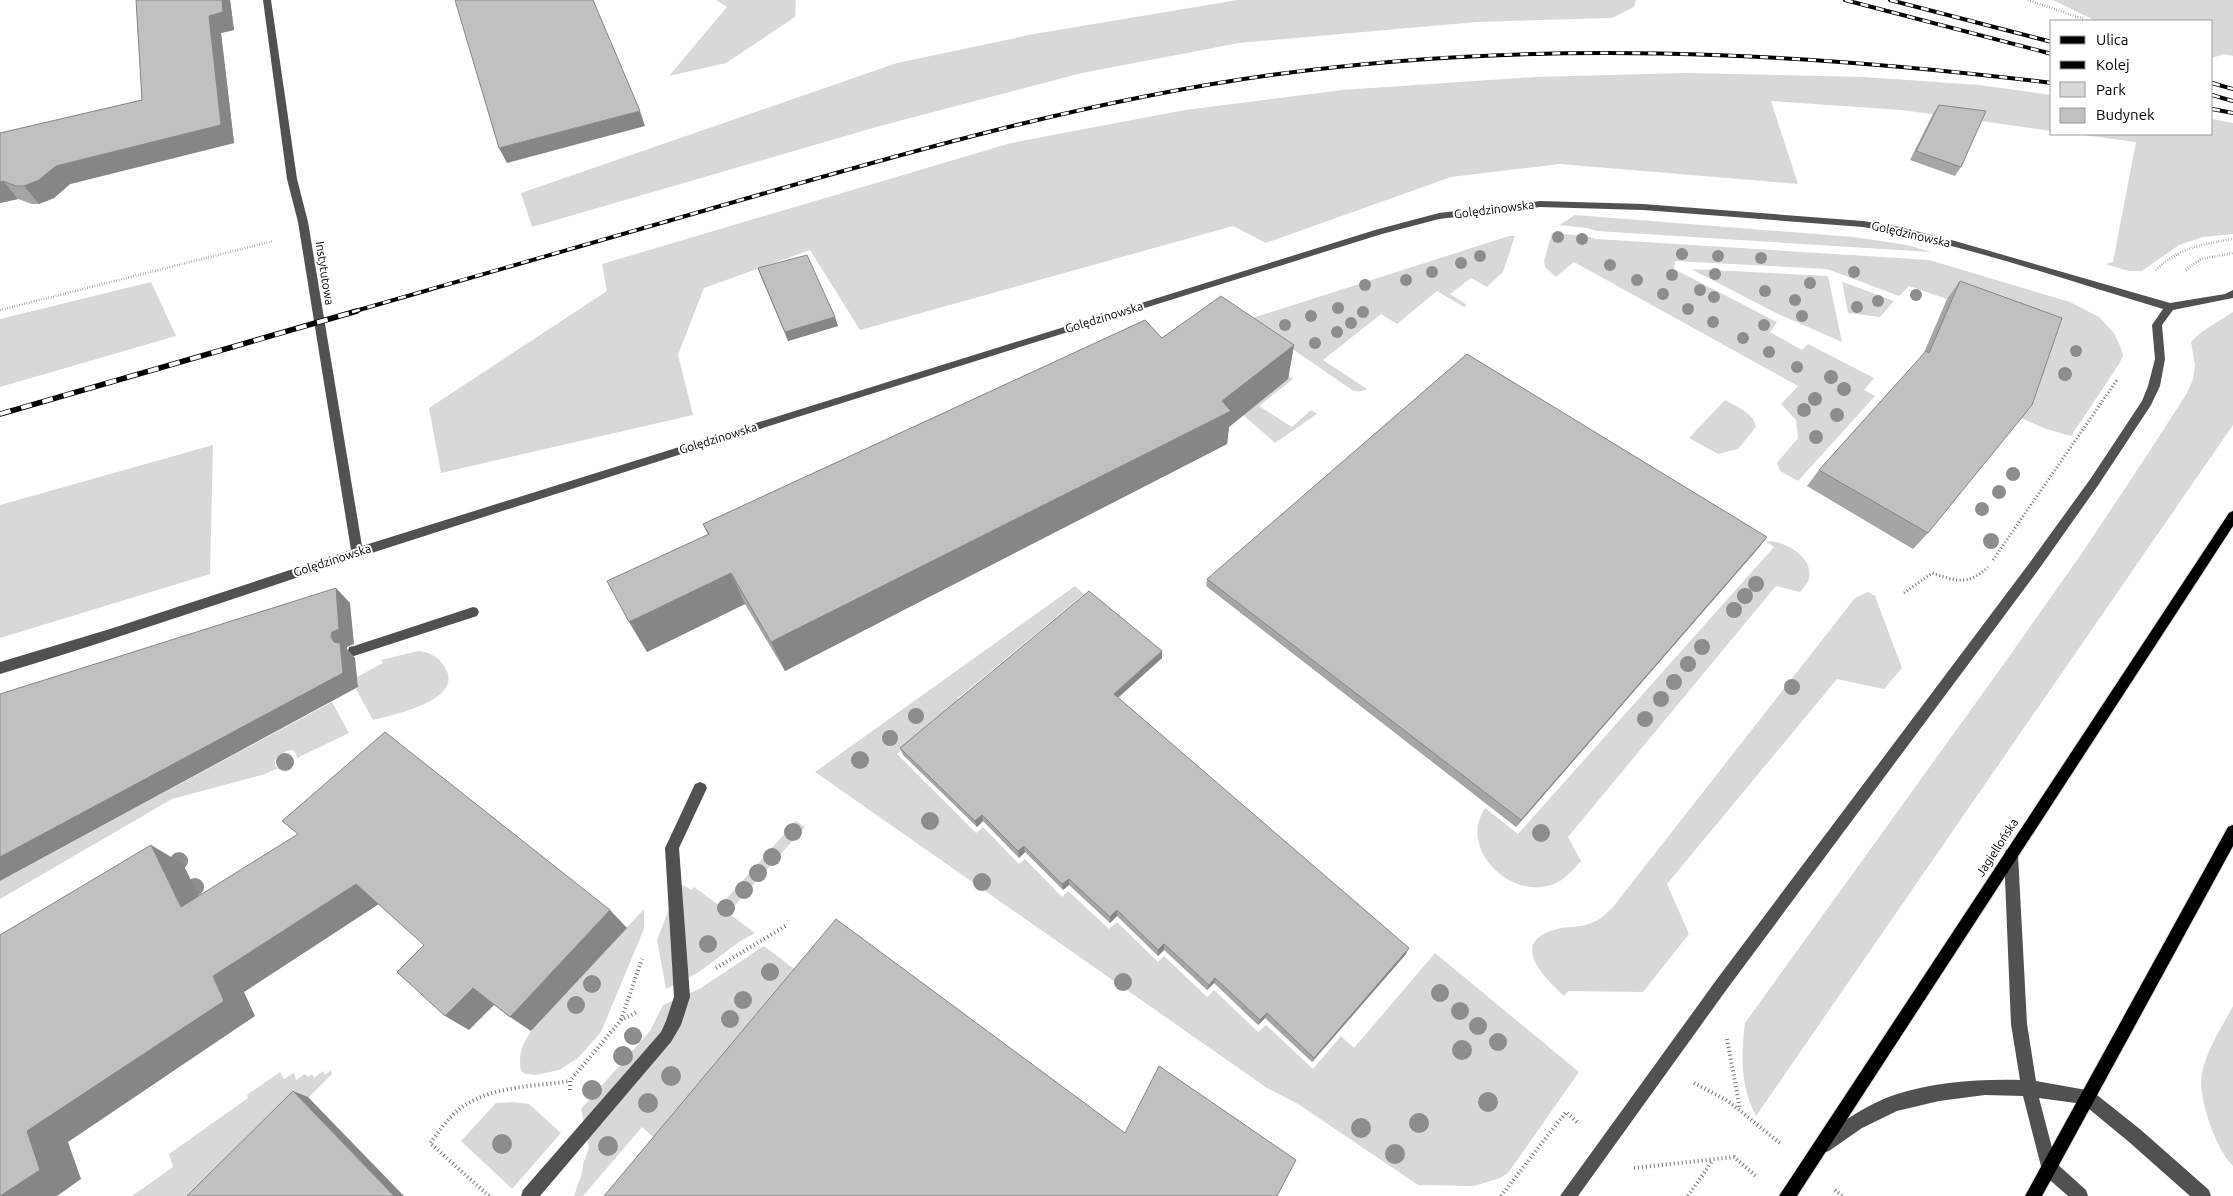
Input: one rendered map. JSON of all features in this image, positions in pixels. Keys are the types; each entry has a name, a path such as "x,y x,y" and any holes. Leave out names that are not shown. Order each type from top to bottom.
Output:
{"main road":[{"name":"Jagiellońska","path":"1787,1196 2233,516"},
{"path":"2033,1196 2233,832"}],"street":[{"name":"Instytutowa","path":"266,0 292,179 304,233 358,552"},
{"name":"Golędzinowska","path":"0,668 79,645 358,552 1380,232 1439,216 1540,204 1590,204 1863,224 1900,230 1956,244 2170,307 2219,299 2233,294"},
{"path":"1568,1196 1659,1069 2035,565 2095,480 2147,402 2154,386 2160,359 2158,325 2170,307"},
{"path":"354,651 474,612"},
{"path":"529,1196 666,1037 673,1025 682,997 672,848 700,788"},
{"path":"2011,855 2017,999 2029,1088 2049,1168 2080,1196"},
{"path":"1820,1147 1856,1122 1895,1104 1939,1093 1986,1087 2029,1088 2086,1097 2119,1122 2204,1196"}],"path":[{"path":"2028,0 2083,19"},
{"path":"0,310 304,233"},
{"path":"2154,276 2157,269 2168,258 2192,245 2233,239"},
{"path":"1904,593 1932,573 1957,581 1975,579 1987,568 2120,376"},
{"path":"1722,984 1727,1045 1740,1110"},
{"path":"1659,1069 1702,1086 1740,1110 1842,1196"},
{"path":"489,1196 430,1143 460,1108 489,1094 510,1087 533,1087 570,1081"},
{"path":"1688,1196 1713,1159"}],"green space":[{"path":"716,0 796,0 795,17 726,63 669,76 727,7"},
{"path":"1237,0 1636,0 1634,7 1612,18 1477,22 1239,43 1082,73 880,126 532,227 521,193 897,63 1034,34"},
{"path":"2053,0 2233,0 2233,56 2224,54 2213,58 2213,20 2094,20"},
{"path":"1686,73 1865,77 1979,85 2050,95 2050,131 1902,110 1771,101 1798,184 1560,164 1451,177 1266,243 1233,226 860,330 810,250 704,288 678,355 693,415 441,473 429,408 607,291 602,264 1011,143 1185,110 1342,90 1535,77"},
{"path":"2213,119 2233,123 2233,234 2203,237 2179,245 2142,271 2129,271 2105,264 2113,262 2136,142 2084,135 2213,135"},
{"path":"1575,215 1854,237 1907,245 1931,252 1597,231 1559,225"},
{"path":"1552,233 1586,236 1596,239 1929,260 2070,302 2099,317 2114,333 2123,356 2071,436 2046,429 2000,409 1947,299 1909,286 1899,296 1827,269 1675,261 1674,269 1777,322 1770,332 1802,350 1808,344 1874,378 1864,390 1875,396 1798,481 1780,471 1777,463 1798,438 1796,420 1781,404 1798,386 1574,262 1556,277 1545,267 1544,261"},
{"path":"1509,236 1515,236 1503,272 1487,287 1471,278 1450,294 1467,305 1464,307 1437,291 1397,324 1381,314 1323,360 1367,389 1363,391 1352,390 1249,319"},
{"path":"1691,269 1828,276 1842,342 1778,314"},
{"path":"151,282 176,336 0,387 0,319"},
{"path":"1842,282 1894,301 1880,317 1848,313"},
{"path":"2233,312 2233,425 1756,1116 1744,1082 1743,1047 1745,1023 2001,668 2084,550 2153,446 2187,393 2193,379 2195,365 2191,342 2200,333"},
{"path":"1245,320 1218,330 1293,379 1259,406 1292,427 1311,410 1317,414 1275,443 1165,346"},
{"path":"1725,400 1748,414 1755,422 1756,427 1738,449 1718,454 1689,438"},
{"path":"213,445 210,574 0,638 0,505"},
{"path":"1771,541 1792,548 1804,558 1810,571 1809,579 1800,592 1776,586 1568,837 1581,861 1571,872 1556,883 1535,887 1519,884 1505,877 1492,867 1483,854 1478,839 1478,823 1485,808 1518,834 1774,547 1766,542"},
{"path":"1075,586 1084,594 958,698 961,701 897,754 976,833 983,827 1019,864 1025,859 1062,897 1068,891 1109,929 1117,922 1158,962 1164,956 1207,997 1214,990 1258,1032 1266,1025 1313,1069 1341,1036 1354,1048 1435,953 1579,1072 1508,1173 1500,1178 1474,1186 1418,1185 1298,1104 1267,1088 815,772"},
{"path":"1868,592 1875,596 1902,668 1884,689 1837,679 1667,884 1689,934 1643,992 1568,991 1564,996 1547,979 1534,960 1532,951 1534,942 1542,935 1557,929 1583,926 1594,922 1613,907 1855,598"},
{"path":"418,651 431,654 444,665 449,680 444,690 423,705 373,720 356,689 358,687 357,677 383,663 381,660"},
{"path":"332,702 349,733 297,758 293,750 286,751 275,760 275,766 278,768 265,774 172,799 0,899 0,881"},
{"path":"796,821 805,827 728,913 755,933 739,942 699,972 666,989 657,940 674,896 682,885 692,890 694,887 720,906"},
{"path":"644,909 644,929 601,1032 578,1058 559,1070 536,1075 525,1074 521,1071 520,1055 531,1031"},
{"path":"764,946 802,975 661,1144 642,1127 583,1196 574,1196 589,1148 581,1109 650,1031 663,1005 701,988"},
{"path":"2233,1006 2233,1166 2220,1148 2214,1135 2205,1108 2201,1083 2207,1055"},
{"path":"331,1070 332,1074 210,1196 132,1196 173,1167 169,1154 248,1098 247,1095 280,1072 284,1079 294,1073 296,1080 305,1074 308,1077 312,1074 314,1078 323,1071 325,1075"},
{"path":"513,1102 529,1104 561,1133 512,1189 461,1141 496,1103"}],"building":[{"path":"136,0 222,0 223,12 209,16 221,125 56,166 39,180 24,186 0,182 0,133 142,100"},
{"path":"455,0 593,0 640,111 499,148"},
{"path":"1939,105 1986,111 1961,167 1916,151"},
{"path":"807,255 835,317 785,332 758,268"},
{"path":"1960,281 2062,318 2032,405 1928,533 1819,470 1926,351 1929,353"},
{"path":"1221,296 1294,345 1222,401 1231,411 771,642 731,573 629,622 607,581 709,534 703,524 1145,320 1162,338"},
{"path":"1467,354 1767,537 1521,820 1207,579"},
{"path":"336,588 339,629 332,632 331,637 334,642 340,643 343,673 0,857 0,694"},
{"path":"1089,591 1162,651 1114,694 1409,948 1314,1058 1267,1013 1260,1020 1215,978 1209,985 1164,944 1158,950 1117,910 1110,917 1069,879 1062,884 1024,846 1018,851 982,815 975,821 900,748"},
{"path":"385,732 610,910 510,1017 473,988 445,1016 397,972 424,945 356,884 213,976 224,1001 27,1131 40,1170 0,1196 0,935 151,845 181,907 298,834 282,821"},
{"path":"836,919 1125,1133 1159,1066 1296,1160 1277,1196 604,1196"},
{"path":"293,1091 394,1196 187,1196"}],"railway":[{"path":"1845,0 2050,53"},
{"path":"1890,0 2050,41"},
{"path":"352,312 762,194 951,142 1142,97 1271,75 1369,64 1466,57 1564,53 1759,57 1857,63 2050,83"},
{"path":"2213,83 2233,89"},
{"path":"2213,95 2233,101"},
{"path":"2213,109 2233,113"},
{"path":"0,414 357,311"}]}
